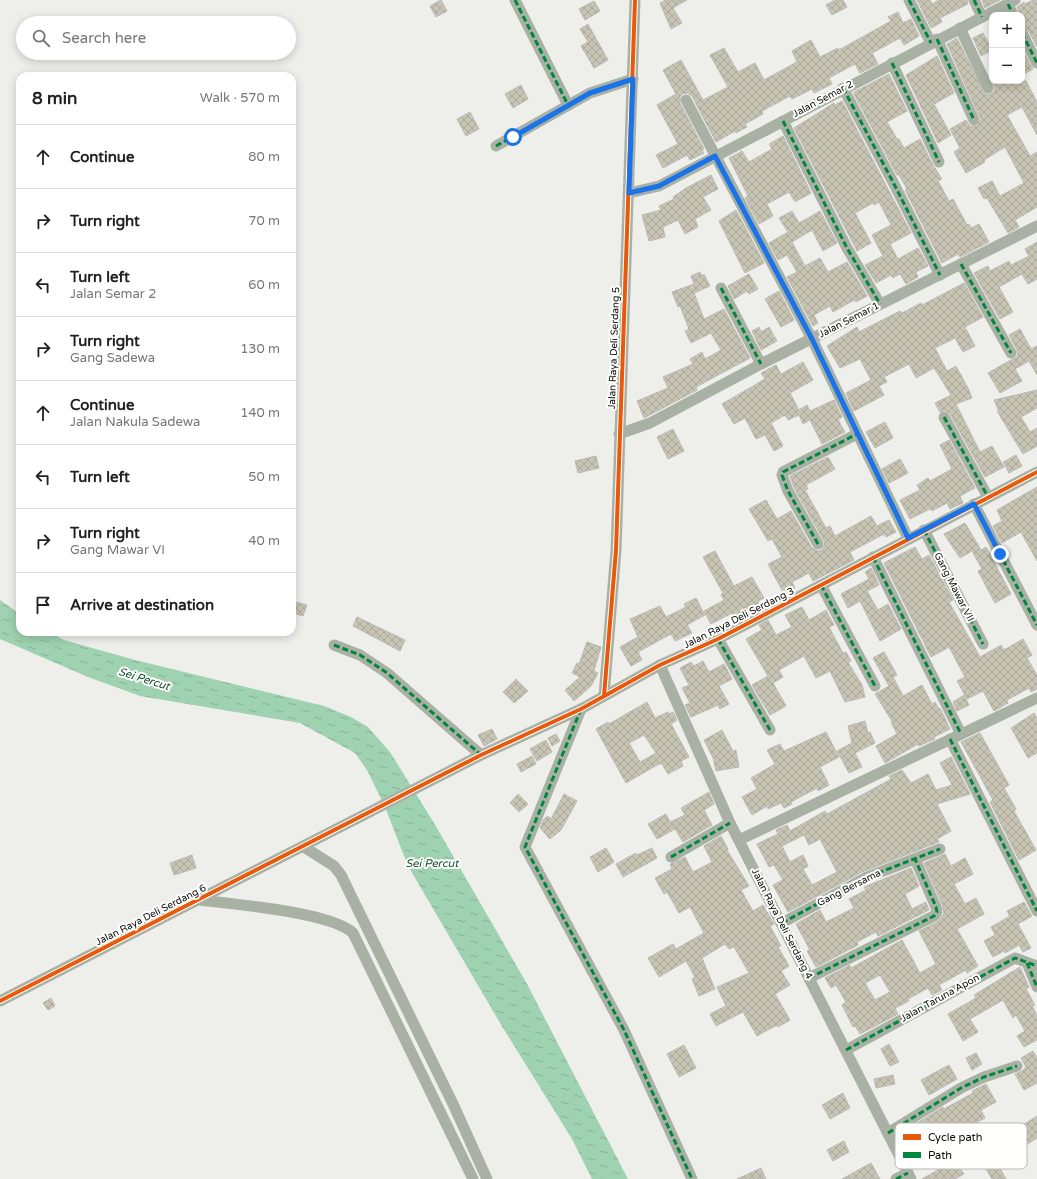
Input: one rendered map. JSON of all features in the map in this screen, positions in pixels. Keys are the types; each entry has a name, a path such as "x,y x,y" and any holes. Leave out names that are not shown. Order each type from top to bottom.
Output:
{"street":[{"path":"515,0 568,105"},
{"name":"Jalan Raya Deli Serdang 5","path":"604,696 616,550 623,434 635,0"},
{"path":"909,0 934,41 974,120"},
{"path":"974,0 982,17"},
{"path":"1011,2 1013,12"},
{"name":"Jalan Semar 2","path":"630,193 659,186 1011,2"},
{"path":"960,28 988,88"},
{"path":"1025,39 1037,63"},
{"path":"892,63 939,162"},
{"path":"496,146 590,93 633,79"},
{"path":"844,88 940,275"},
{"path":"686,100 812,339 908,538"},
{"path":"783,120 848,248 880,304"},
{"name":"Jalan Semar 1","path":"623,434 650,423 761,364 1037,226"},
{"path":"961,264 1011,353"},
{"path":"721,288 761,364"},
{"path":"944,417 988,497"},
{"path":"818,544 788,491 783,480 782,472 857,434"},
{"name":"Jalan Raya Deli Serdang 3","path":"446,774 481,755 581,709 660,665 718,639 908,538 1037,472"},
{"path":"974,504 1037,625"},
{"name":"Gang Mawar VII","path":"924,530 983,644"},
{"path":"873,557 961,734"},
{"path":"821,585 875,686"},
{"path":"718,639 770,730"},
{"path":"334,645 360,655 387,673 481,755"},
{"name":"Jalan Raya Deli Serdang 4","path":"660,665 730,823 895,1147"},
{"path":"739,840 1037,698"},
{"path":"581,709 525,848 624,1030 692,1179"},
{"path":"950,739 1037,911"},
{"name":"Jalan Raya Deli Serdang 6","path":"0,1001 446,774"},
{"path":"670,858 730,823"},
{"path":"307,845 334,866 341,875 454,1106 487,1179"},
{"name":"Gang Bersama","path":"782,923 865,878 940,849"},
{"path":"809,978 934,916 937,912 936,907 915,859"},
{"path":"198,900 247,905 320,918 336,923 353,933 473,1179"},
{"name":"Jalan Taruna Apon","path":"846,1050 1002,964 1016,958 1032,964"},
{"path":"1032,964 1037,987"},
{"path":"904,1123 961,1088 984,1077 1017,1066"},
{"path":"888,1133 895,1129"},
{"path":"896,1179 910,1176"}],"water":[{"name":"Sei Percut","path":"0,600 16,611 16,636 56,636 64,640 135,660 324,706 351,717 368,727 390,752 434,823 527,984 628,1179 592,1179 572,1139 503,1028 408,866 385,807 367,770 355,753 300,723 140,696 88,677 0,639"}],"building":[{"path":"441,0 447,11 436,17 430,6"},
{"path":"666,0 687,0 673,8 682,23 671,29 660,3"},
{"path":"835,0 843,0 847,7 832,15 826,5"},
{"path":"917,0 930,0 932,4 939,0 967,0 968,4 940,18 942,22 931,28"},
{"path":"982,0 1000,0 985,8"},
{"path":"1033,0 1037,0 1037,47 1028,30 1025,28 1025,12 1019,12 1017,7 1024,2 1025,4"},
{"path":"594,1 600,11 585,20 579,9"},
{"path":"898,12 903,23 911,19 919,36 904,45 900,38 872,53 878,64 860,73 855,64 829,78 832,84 814,93 812,89 792,99 790,96 762,111 763,114 745,124 747,127 736,133 735,131 716,142 692,96 687,93 682,94 680,97 680,103 704,149 702,150 704,153 690,160 687,155 663,168 656,155 678,144 657,105 676,94 663,70 681,60 703,100 728,87 710,55 724,48 738,72 755,63 764,80 797,62 792,51 811,40 820,57 838,48 839,50 891,21 888,17"},
{"path":"588,24 608,60 594,68 581,46 588,42 580,29"},
{"path":"983,33 989,44 989,52 981,56 973,38"},
{"path":"957,38 984,93 988,95 994,92 995,88 993,84 1025,84 1026,81 1037,102 1037,135 1022,107 1007,115 1030,156 1037,152 1037,207 1015,220 1019,227 1008,233 987,198 984,199 978,188 992,181 1000,196 1024,183 1005,147 984,160 985,162 966,173 954,152 960,148 950,129 966,120 970,126 977,126 981,120 947,44"},
{"path":"1025,54 1033,69 1025,73"},
{"path":"937,56 954,93 934,104 951,135 938,143 906,75"},
{"path":"889,74 907,111 887,122 897,139 899,139 904,148 920,139 942,179 938,181 949,201 953,199 967,225 969,224 971,228 979,224 989,242 960,257 958,254 942,263 905,190 907,189 899,175 897,175 854,94 854,92"},
{"path":"521,85 528,99 513,108 505,94"},
{"path":"842,101 911,233 890,244 898,259 918,248 928,266 916,272 918,277 906,284 900,274 893,278 891,275 876,283 865,265 883,256 872,235 891,225 879,202 874,205 873,203 855,213 871,243 857,251 794,128 834,103 835,105"},
{"path":"470,112 479,129 466,136 457,119"},
{"path":"783,136 811,193 795,202 789,192 767,204 773,216 759,224 745,198 748,196 729,158 742,151 749,162 772,149 769,144"},
{"path":"711,175 718,189 703,197 711,210 695,219 698,227 685,234 678,220 663,227 665,237 649,241 642,215 661,210 659,206 674,199 673,197 686,188"},
{"path":"736,210 764,263 745,273 719,221"},
{"path":"792,211 799,223 820,211 837,243 823,251 812,230 792,242 805,266 820,258 828,272 847,262 867,296 856,302 854,300 833,312 830,306 814,315 818,323 813,326 787,277 797,272 787,255 778,260 769,243 788,232 779,218"},
{"path":"1037,242 1037,279 1028,284 1022,274 999,287 1013,312 1000,319 974,273 988,266 990,271 1009,261 1011,265 1029,256 1025,249"},
{"path":"700,272 702,276 704,274 710,286 694,293 704,319 724,309 750,358 696,387 697,390 644,418 637,401 668,388 663,377 693,364 690,359 702,352 705,359 721,350 711,333 691,343 685,331 689,329 680,306 678,307 672,292 694,284 691,276"},
{"path":"749,274 758,289 749,294 747,291 734,299 728,286"},
{"path":"964,283 983,317 965,327 975,346 963,352 955,338 935,348 947,371 956,366 968,388 972,398 956,404 980,452 992,446 1004,467 985,477 950,414 945,410 940,412 935,403 951,395 934,368 916,378 909,364 884,377 887,382 879,386 884,395 854,411 846,393 871,380 860,359 840,368 827,346 857,327 859,332 900,311 902,313 921,303 922,305"},
{"path":"779,291 794,320 781,327 765,299"},
{"path":"759,327 761,332 769,327 777,341 761,350 752,331"},
{"path":"1020,329 1031,349 1037,346 1037,375 1029,361 1015,369 1022,381 1000,393 988,373 1018,356 1017,350 1009,335"},
{"path":"803,362 813,380 790,393 799,410 807,405 810,411 834,400 842,417 838,420 845,432 822,444 810,420 803,424 799,415 788,420 785,415 771,423 783,446 774,451 765,435 756,439 745,418 734,424 722,404 765,379 761,373 776,365 781,374"},
{"path":"1037,390 1037,408 1021,417 1030,432 1037,428 1037,446 1023,454 997,411 999,411 994,400"},
{"path":"885,422 893,438 875,448 866,432"},
{"path":"673,429 684,451 668,459 657,437"},
{"path":"949,440 975,488 960,496 963,503 950,509 947,503 932,511 930,509 910,519 900,500 920,490 917,485 928,478 930,481 952,469 940,445"},
{"path":"1016,455 1022,466 1009,473 1003,462"},
{"path":"596,456 599,468 578,473 575,461"},
{"path":"828,457 835,469 806,485 808,489 805,490 826,528 830,526 835,536 871,516 877,526 889,520 896,532 886,537 884,534 850,552 854,560 813,581 809,573 792,582 795,588 784,594 768,564 782,557 772,539 768,541 749,509 766,500 777,519 791,511 812,548 818,551 822,550 825,544 824,541 794,488 790,476"},
{"path":"900,459 908,473 889,483 882,469"},
{"path":"1037,487 1037,561 1021,532 1002,543 993,526 1002,521 997,510"},
{"path":"965,523 981,550 986,547 1011,594 995,603 978,571 982,569 972,551 960,558 944,534"},
{"path":"915,547 922,559 929,555 953,600 949,602 980,657 1001,645 1004,650 1023,639 1032,655 1027,658 1037,675 1037,689 1031,692 1029,688 1007,700 1008,703 994,711 983,691 967,699 957,681 965,677 949,647 931,657 884,563"},
{"path":"715,551 734,586 752,577 764,598 758,601 762,608 736,621 732,613 711,624 704,611 724,600 721,595 723,593 703,557"},
{"path":"871,568 879,585 867,591 878,610 888,604 901,629 880,641 860,601 848,608 841,594 869,579 865,572"},
{"path":"696,598 705,615 687,625 692,633 675,641 671,634 638,652 642,660 631,666 620,647 638,637 630,619 660,606 666,617 686,607 684,604"},
{"path":"296,602 307,605 303,616 296,614"},
{"path":"802,607 809,620 826,610 834,625 829,627 843,653 846,652 851,661 848,662 862,685 865,697 845,702 830,671 816,678 804,656 779,670 783,677 773,683 786,706 770,715 752,685 768,676 746,639 762,630 759,625 768,620 776,635 792,627 785,615"},
{"path":"357,617 405,640 400,651 353,626"},
{"path":"587,642 601,647 594,671 598,673 591,686 574,701 565,690 580,677 572,673 577,663 579,664"},
{"path":"884,652 897,675 893,677 903,696 922,685 932,704 935,702 939,709 940,708 950,729 934,737 935,739 919,746 918,744 885,763 876,746 897,734 891,722 892,721 875,694 889,686 873,658"},
{"path":"703,661 709,672 724,664 732,679 719,686 729,704 720,709 718,705 691,717 685,705 690,703 682,688 689,685 680,668 691,662 694,666"},
{"path":"516,679 528,691 514,703 503,692"},
{"path":"964,695 969,705 957,711 953,702"},
{"path":"647,702 655,718 668,712 669,714 673,712 677,720 671,724 689,757 681,761 683,766 668,774 662,764 659,764 626,783 596,729 608,722 609,724","holes":["644,735 656,753 640,762 629,743"]},
{"path":"1034,713 1037,718 1037,753 1028,758 1011,728"},
{"path":"865,721 868,733 870,732 875,743 855,753 862,767 849,773 837,751 852,743 848,726"},
{"path":"492,729 497,739 484,746 478,735"},
{"path":"722,730 733,751 736,750 739,767 716,771 713,758 704,740"},
{"path":"826,732 839,757 820,767 829,785 818,791 817,788 791,802 792,804 784,808 781,803 768,809 767,806 752,815 742,797 757,789 751,778 775,764 767,750 780,744 784,751"},
{"path":"980,733 1009,785 1004,788 1016,809 1014,811 1036,850 1019,860 990,802 993,800 961,742"},
{"path":"556,734 560,741 552,746 548,738"},
{"path":"546,740 552,752 537,761 530,749"},
{"path":"532,756 536,764 521,772 517,764"},
{"path":"951,757 970,794 937,804 951,831 937,839 939,842 862,872 788,912 773,885 783,880 774,865 769,867 757,844 778,834 776,830 787,825 790,831 825,811 827,814 891,779 889,776 902,770 911,783 928,774 936,790 952,785 940,763","holes":["804,835 809,845 820,839 837,872 812,885 803,869 808,866 803,855 790,862 782,846"]},
{"path":"709,792 714,804 704,810 712,825 683,842 675,829 657,839 648,824 666,814 670,822 685,815 681,808"},
{"path":"518,794 528,804 519,812 510,803"},
{"path":"564,794 577,801 561,830 550,839 540,828 543,820 548,816 551,819"},
{"path":"721,836 728,849 727,850 749,886 741,890 753,911 763,905 774,924 770,926 781,946 778,947 789,966 781,971 790,985 775,994 790,1020 757,1036 743,1012 716,1026 710,1014 726,1006 717,987 749,973 734,947 729,949 725,944 702,958 715,989 699,996 692,979 695,977 686,961 659,977 648,958 673,944 676,949 704,933 690,907 679,913 667,892 664,894 655,878 672,869 670,864 685,857 693,872 712,862 704,846"},
{"path":"606,848 614,862 598,872 590,857"},
{"path":"652,848 657,858 623,877 616,864 636,853 637,855"},
{"path":"945,854 951,866 965,858 973,874 954,884 965,904 976,898 984,914 957,929 978,966 967,973 966,970 939,985 942,990 932,995 928,988 908,999 909,1001 895,1008 898,1014 860,1034 855,1026 853,1027 842,1005 846,1002 836,985 831,988 825,978 850,965 851,968 902,940 920,973 936,964 919,931 937,922 944,914 942,904 924,863","holes":["880,975 890,992 875,1000 865,983"]},
{"path":"192,855 196,868 174,875 170,863"},
{"path":"911,868 919,886 905,894 912,909 926,902 929,910 878,936 876,932 857,942 858,945 816,967 807,951 810,950 796,924 820,910 826,922 854,908 849,899 866,890 864,887"},
{"path":"1024,902 1032,916 1018,924 1031,948 1023,952 1019,945 1005,953 1004,951 993,957 984,941 995,935 991,927 1010,916 1007,911"},
{"path":"1020,967 1029,987 1026,989 1035,1005 1032,1006 1037,1015 1037,1040 1024,1047 1017,1036 1025,1031 1016,1015 1013,1018 1003,1000 970,1019 978,1032 963,1041 948,1014 976,998 974,995"},
{"path":"51,998 55,1006 48,1010 43,1003"},
{"path":"889,1044 899,1062 890,1066 881,1049"},
{"path":"684,1045 696,1068 679,1077 667,1054"},
{"path":"1033,1051 1037,1058 1037,1083 1024,1090 1015,1074 1022,1071 1026,1067 1021,1058"},
{"path":"976,1053 982,1064 972,1070 966,1058"},
{"path":"949,1065 957,1079 929,1095 921,1080"},
{"path":"893,1075 895,1084 876,1088 874,1079"},
{"path":"986,1084 996,1102 981,1110 985,1118 976,1123 917,1123 943,1107 944,1109 973,1093 972,1091"},
{"path":"843,1093 850,1108 830,1119 822,1105"},
{"path":"1037,1116 1037,1138 1027,1144 1027,1123 1026,1123"},
{"path":"844,1141 849,1152 833,1161 827,1150"},
{"path":"871,1163 880,1179 842,1179"},
{"path":"761,1168 766,1179 737,1179"},
{"path":"940,1169 961,1169 964,1174 955,1179 922,1179"},
{"path":"986,1169 1000,1169 1006,1179 992,1179"}],"marked path":[{"path":"515,0 568,105"},
{"path":"909,0 931,43"},
{"path":"974,0 982,17"},
{"path":"1008,4 1012,12"},
{"path":"937,39 974,120"},
{"path":"1025,39 1037,63"},
{"path":"892,63 939,162"},
{"path":"496,146 590,93 633,79"},
{"path":"843,88 940,275"},
{"path":"783,121 847,248 880,304"},
{"path":"715,156 812,339"},
{"path":"961,264 1011,353"},
{"path":"721,288 761,364"},
{"path":"944,417 988,497"},
{"path":"818,544 788,491 782,475 783,472 857,434"},
{"path":"974,504 1037,625"},
{"path":"924,530 983,644"},
{"path":"873,557 961,734"},
{"path":"821,585 875,686"},
{"path":"718,639 770,730"},
{"path":"334,645 360,655 387,673 481,755"},
{"path":"581,709 525,847 624,1030 692,1179"},
{"path":"950,739 1037,911"},
{"path":"671,857 730,823"},
{"path":"782,923 865,878 940,849"},
{"path":"809,978 934,916 937,912 936,907 915,859"},
{"path":"846,1050 1015,958 1037,966"},
{"path":"1027,963 1037,987"},
{"path":"904,1123 961,1088 984,1077 1017,1066"},
{"path":"888,1133 895,1129"},
{"path":"896,1179 908,1173"}],"cycle path":[{"path":"604,696 616,550 635,0"},
{"path":"0,1001 481,755 581,709 660,665 718,639 1037,472"}],"route":[{"path":"513,137 590,93 633,79 630,115 629,193 659,186 715,156 758,240 812,339 908,538 974,504 1000,554"}]}
